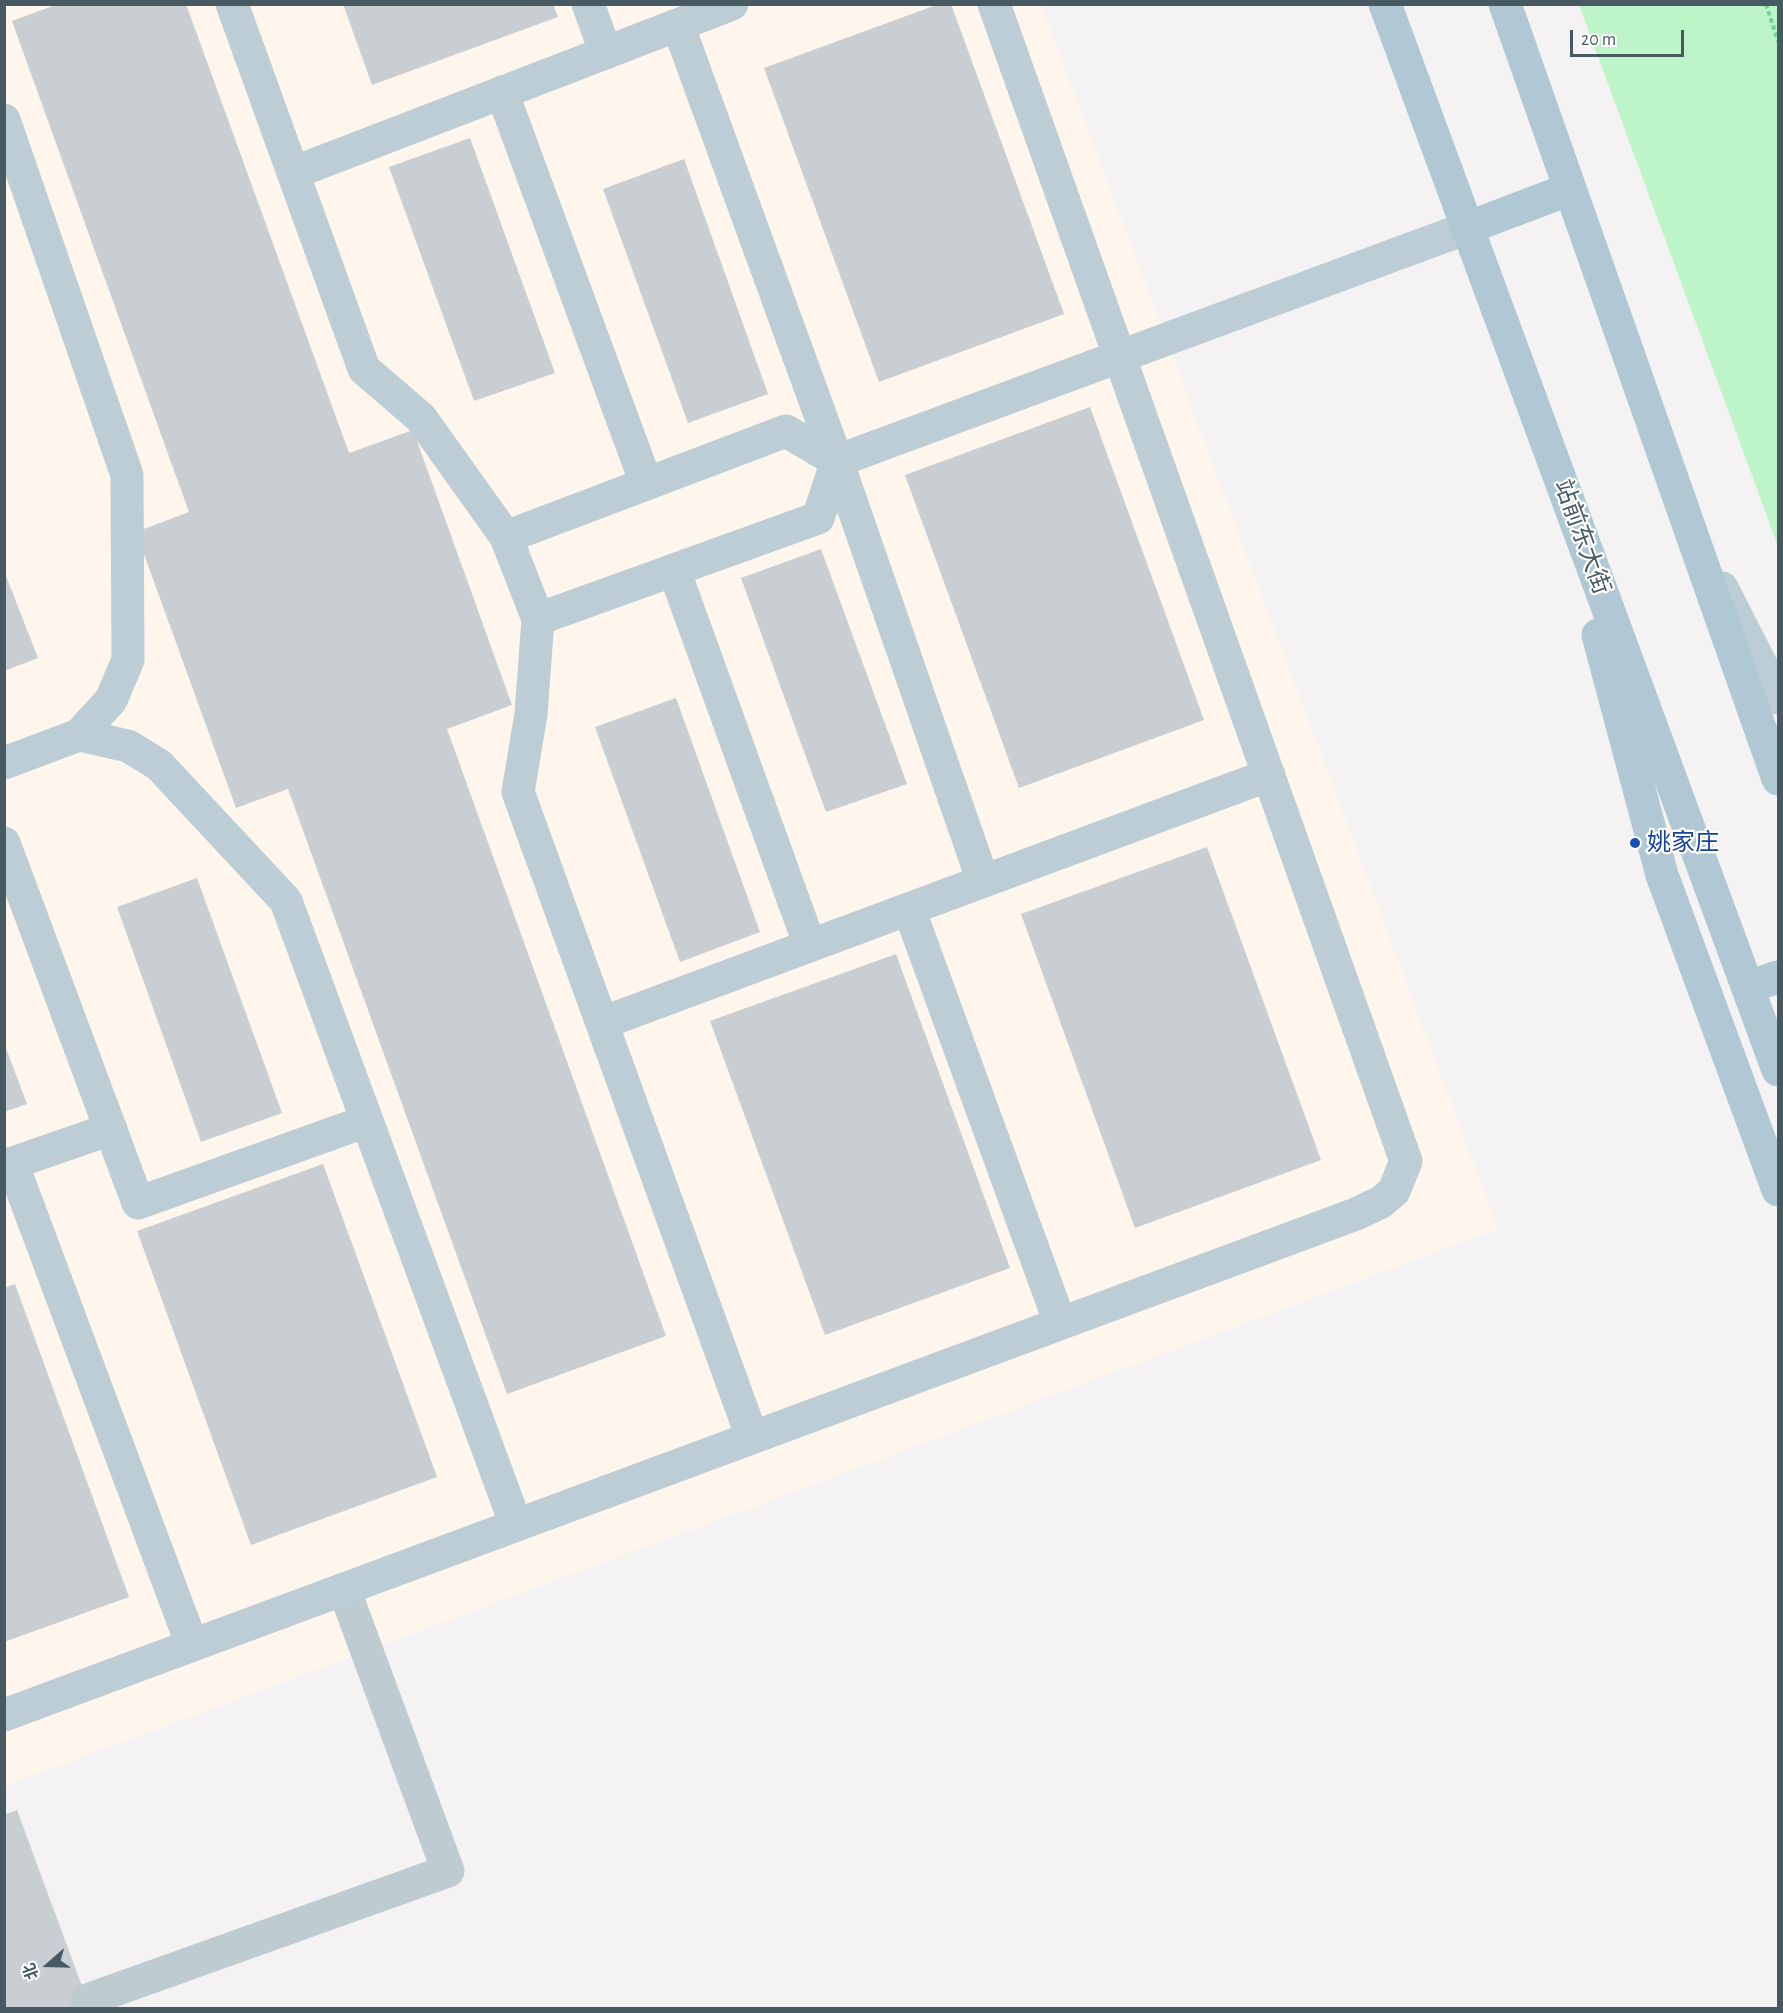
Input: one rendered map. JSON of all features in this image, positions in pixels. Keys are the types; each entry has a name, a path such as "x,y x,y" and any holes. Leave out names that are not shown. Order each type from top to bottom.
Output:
{"main road":[{"name":"站前东大街","path":"1385,4 1779,1070"},
{"path":"1505,4 1779,779"},
{"path":"1467,228 1570,189"},
{"path":"1545,439 1662,875 1779,1190"},
{"path":"1748,987 1779,977"}],"street":[{"path":"232,4 364,369 421,418 506,537 538,619 531,714 518,792 752,1437"},
{"path":"588,4 606,53"},
{"path":"293,173 732,4"},
{"path":"4,1715 1356,1214 1381,1202 1394,1191 1406,1161 994,4"},
{"path":"678,25 837,461 983,881"},
{"path":"502,92 646,483"},
{"path":"4,120 127,475 128,660 111,700 80,735 4,763"},
{"path":"837,461 1467,228"},
{"path":"506,537 786,431 837,461"},
{"path":"538,619 818,518 837,461"},
{"path":"1688,522 1779,698"},
{"path":"674,570 810,946"},
{"path":"80,735 128,746 159,765 286,901 516,1525"},
{"path":"602,1023 1269,774"},
{"path":"4,843 138,1203 367,1121"},
{"path":"909,909 1060,1323"},
{"path":"111,1129 8,1164 192,1645"},
{"path":"87,2000 448,1870 344,1589"}],"path":[{"path":"1766,4 1779,41"}],"shaded area":[{"path":"5,5 1041,5 1498,1229 5,1786"}],"green space":[{"path":"1579,5 1778,5 1778,546"}],"building":[{"path":"58,4 186,4 349,453 413,430 512,705 447,729 666,1336 507,1394 288,789 236,808 136,532 189,512 12,21"},
{"path":"343,4 553,4 558,17 372,85"},
{"path":"939,4 951,4 1064,314 879,382 764,68"},
{"path":"470,138 555,373 474,401 389,167"},
{"path":"684,159 768,394 688,423 603,189"},
{"path":"1090,407 1204,720 1019,788 905,475"},
{"path":"821,549 907,784 826,812 741,578"},
{"path":"4,571 38,658 4,671"},
{"path":"676,698 760,932 680,962 595,727"},
{"path":"1207,847 1321,1160 1135,1228 1021,914"},
{"path":"197,878 282,1113 201,1142 117,907"},
{"path":"896,954 1010,1268 825,1335 710,1021"},
{"path":"4,1043 27,1104 4,1112"},
{"path":"323,1164 437,1477 251,1545 137,1231"},
{"path":"15,1284 129,1597 4,1642 4,1288"},
{"path":"17,1810 90,2008 4,2008 4,1815"}],"place":[{"name":"姚家庄","path":"1635,843"}]}
